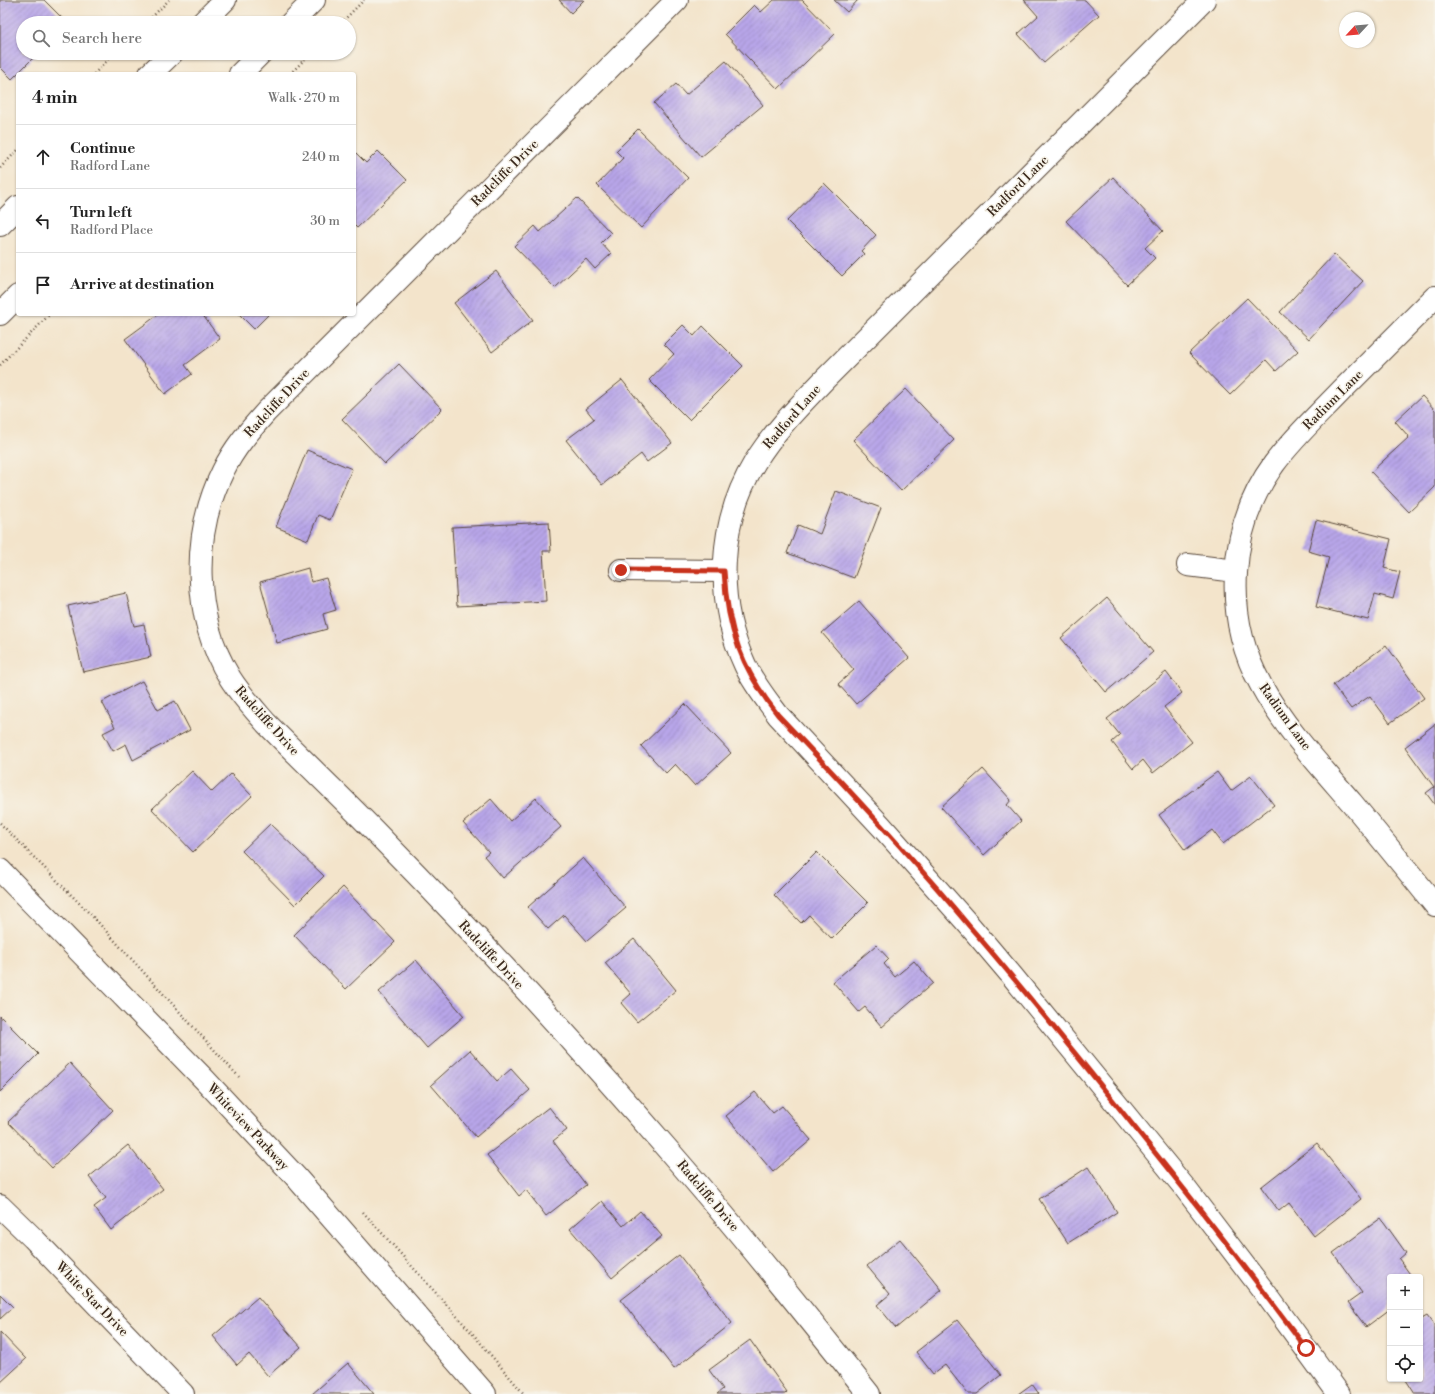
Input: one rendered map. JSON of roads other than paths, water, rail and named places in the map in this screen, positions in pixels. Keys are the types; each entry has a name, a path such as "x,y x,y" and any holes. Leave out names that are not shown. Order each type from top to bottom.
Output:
{"street":[{"path":"209,16 225,0"},
{"path":"298,16 314,0"},
{"name":"Radcliffe Drive","path":"677,0 250,430 235,450 224,470 215,488 209,509 203,532 201,555 200,577 202,602 208,627 221,661 232,682 250,705 266,723 389,846 554,1022 616,1091 671,1153 784,1286 869,1394"},
{"name":"Radford Lane","path":"1204,0 825,379 780,428 756,461 739,494 729,528 724,571 725,590 732,628 745,666 766,700 778,715 882,827 1013,977 1185,1188 1266,1294 1339,1394"},
{"path":"152,72 165,60"},
{"path":"242,72 254,60"},
{"path":"0,225 16,209"},
{"name":"Radium Lane","path":"1435,297 1307,426 1273,465 1261,484 1244,525 1236,571 1236,596 1242,634 1250,663 1260,685 1286,723 1435,905"},
{"path":"0,314 16,298"},
{"path":"1188,565 1236,571"},
{"path":"621,570 724,571"},
{"name":"Whiteview Parkway","path":"0,870 204,1079 295,1176 485,1394"},
{"name":"White Star Drive","path":"0,1206 33,1238 183,1394"}]}
